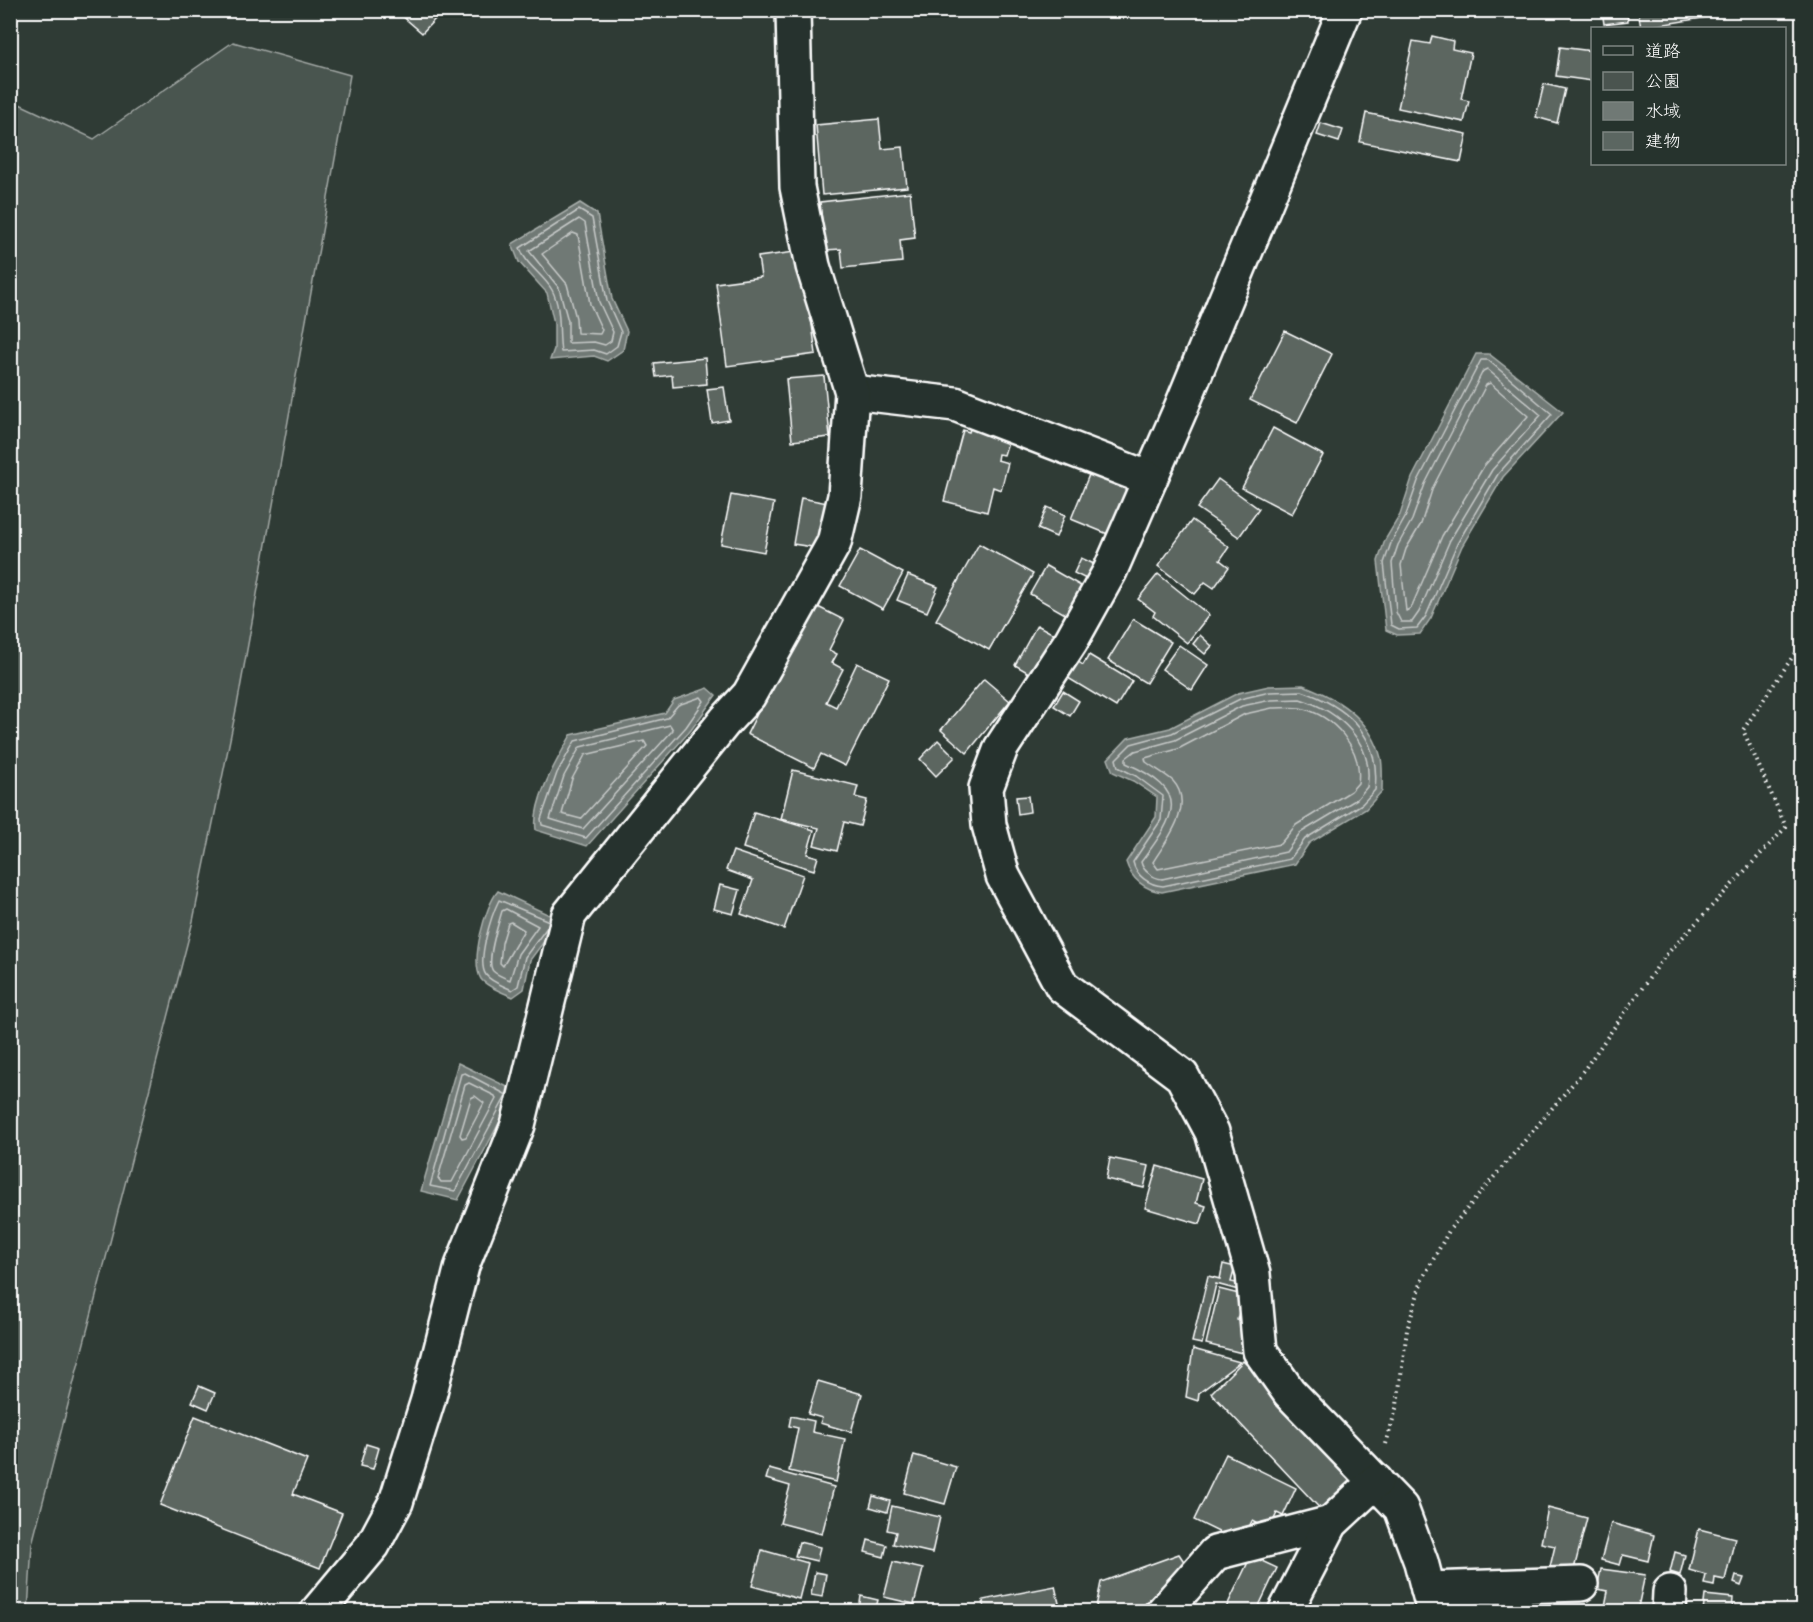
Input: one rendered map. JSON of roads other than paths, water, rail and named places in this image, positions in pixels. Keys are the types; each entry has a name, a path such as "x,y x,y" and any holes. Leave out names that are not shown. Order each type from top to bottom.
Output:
{"street":[{"path":"317,1611 332,1597 373,1545 396,1502 428,1400 462,1266 518,1125 569,915 725,721 749,695 834,543 845,496 852,392 813,266 797,187 793,10"},
{"path":"1345,10 1110,571 1071,641 1001,748 986,788 989,825 1003,876 1062,986 1182,1076 1212,1132 1253,1274 1260,1351 1289,1392 1401,1508 1431,1600 1581,1584"},
{"path":"852,392 955,404 1150,479"},
{"path":"1285,1611 1331,1523 1376,1481"},
{"path":"1163,1611 1215,1553 1331,1523"}],"water":[{"path":"580,203 597,214 612,299 627,331 623,350 607,361 594,356 550,360 554,349 554,323 547,293 519,262 512,244"},
{"path":"1476,354 1489,354 1563,412 1503,477 1462,546 1431,618 1420,634 1397,635 1386,630 1378,561 1385,540 1400,515 1412,478"},
{"path":"1303,685 1329,696 1351,712 1370,732 1381,758 1382,791 1366,809 1309,843 1295,864 1162,892 1140,883 1131,874 1126,862 1156,817 1157,797 1133,781 1113,772 1108,759 1128,738 1170,728 1238,693 1269,686"},
{"path":"708,688 716,695 691,730 587,846 536,830 538,806 542,794 571,735 665,713 674,700"},
{"path":"498,891 560,920 530,960 524,989 513,997 487,985 481,979 478,971 478,947 484,921"},
{"path":"458,1063 516,1091 458,1200 421,1191"}]}
